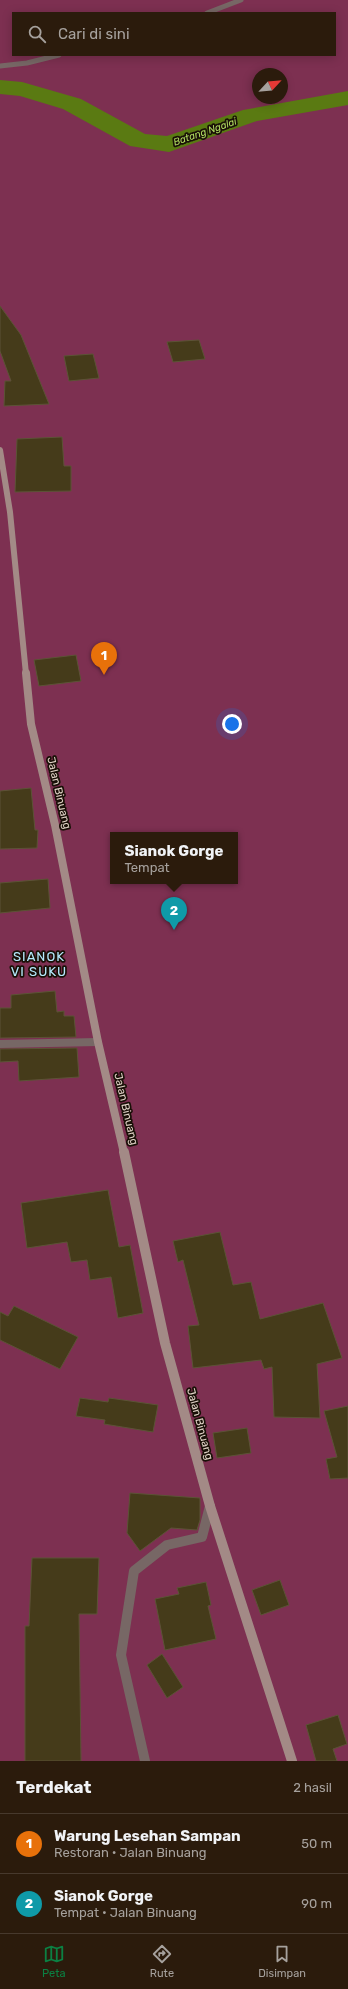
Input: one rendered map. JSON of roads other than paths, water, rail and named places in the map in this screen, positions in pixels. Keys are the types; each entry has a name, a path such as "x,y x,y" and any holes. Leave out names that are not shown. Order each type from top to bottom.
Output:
{"main road":[{"name":"Jalan Binuang","path":"0,450 10,512 31,724 60,848 98,1042 126,1162 165,1343 210,1506 292,1761"}],"street":[{"path":"210,12 241,0"},
{"path":"0,66 27,63 55,56"},
{"path":"0,1044 98,1042"},
{"path":"145,1761 121,1655 134,1572 167,1545 202,1537 210,1506"}],"waterway":[{"name":"Batang Ngalai","path":"0,87 22,89 72,104 139,141 169,144 252,115 348,98"}],"place":[{"name":"Warung Lesehan Sampan","path":"104,675"},
{"name":"Sianok Gorge","path":"174,930"}],"district":[{"name":"SIANOK VI SUKU","path":"39,964"}]}
